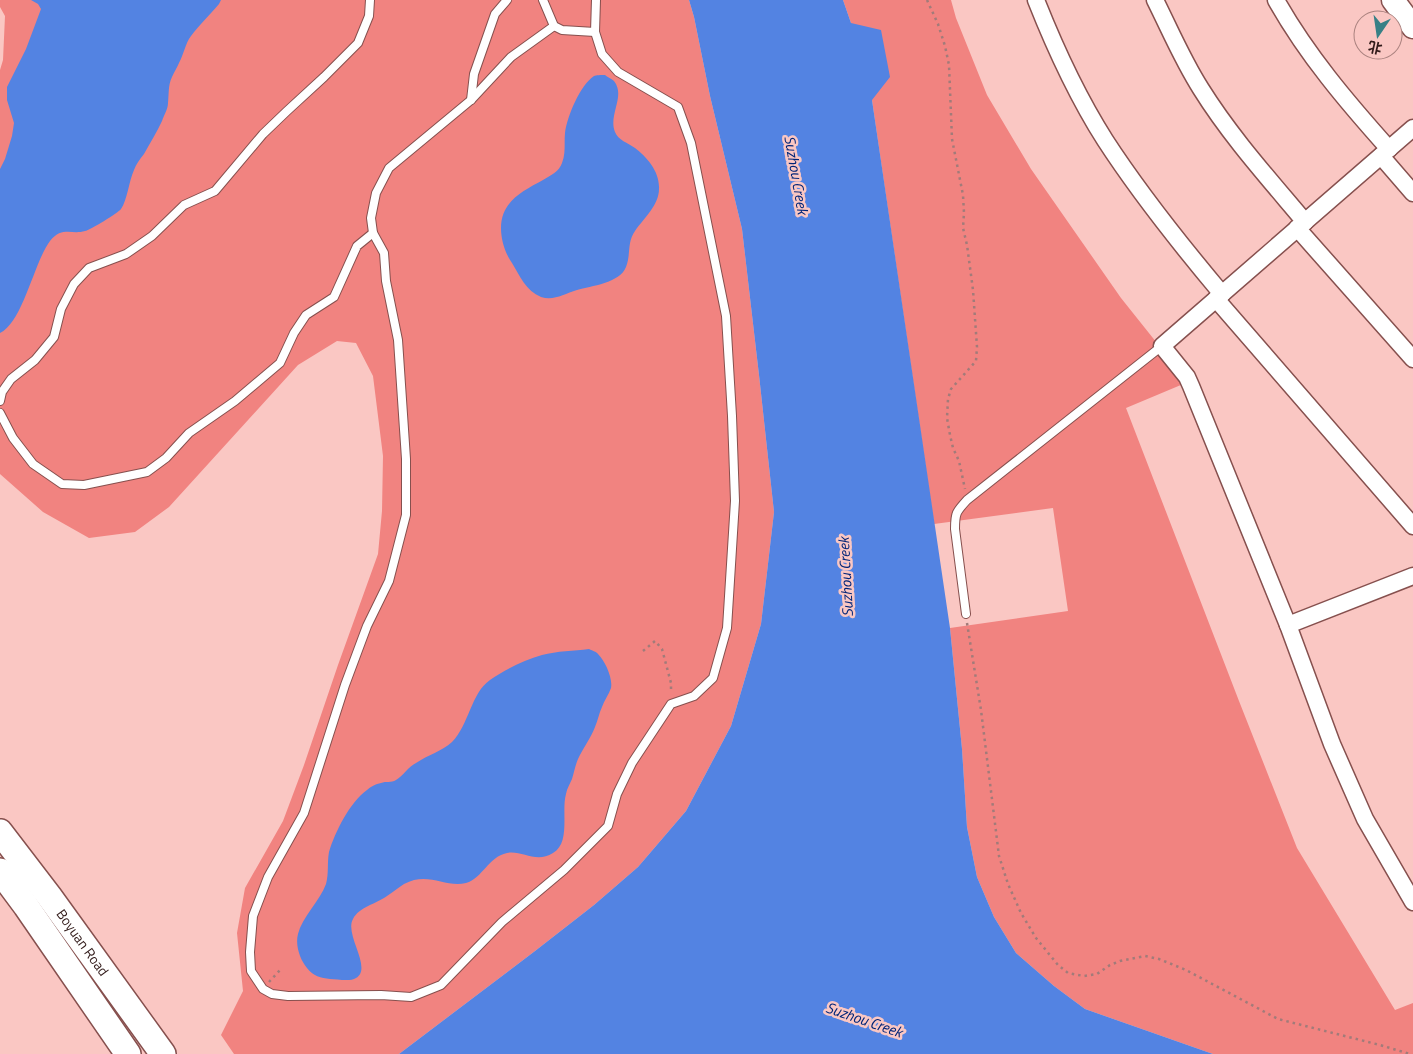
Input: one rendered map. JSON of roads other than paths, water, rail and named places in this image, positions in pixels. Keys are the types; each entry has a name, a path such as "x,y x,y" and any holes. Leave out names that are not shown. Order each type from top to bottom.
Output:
{"main road":[{"name":"Boyuan Road","path":"0,832 49,896 163,1054"},
{"name":"Boyuan Road","path":"0,871 128,1054"}],"street":[{"path":"1036,0 1046,26 1075,87 1104,138 1139,191 1219,297 1413,526"},
{"path":"1156,0 1179,49 1222,120 1301,225 1413,359"},
{"path":"1276,0 1308,51 1413,193"},
{"path":"1393,0 1413,27"},
{"path":"1413,128 1162,346 1191,386 1288,625 1332,744 1365,819 1413,902"},
{"path":"1288,625 1413,576"}],"lane":[{"path":"0,401 2,392 11,379 35,360 54,337 61,309 74,284 89,268 126,254 152,236 184,206 215,191 264,134 358,42 369,16 370,0"},
{"path":"471,100 474,74 495,14 507,0"},
{"path":"543,0 554,26 562,30 595,32"},
{"path":"554,26 511,58 471,100 389,168 376,193 370,218 373,233 384,253 386,281 398,340 406,459 406,515 389,581 368,626 345,685 304,812 268,877 253,916 250,952 251,971 263,989 272,994 288,996 381,995 411,997 441,985 502,922 564,870 608,826 617,794 632,763 671,704 694,696 713,678 727,628 735,501 726,316 692,143 678,107 618,72 602,54 595,32 596,0"},
{"path":"0,413 13,438 33,464 62,484 84,484 147,472 166,458 188,433 235,401 280,363 294,333 306,314 334,297 357,246 373,233"},
{"path":"966,614 955,530 957,511 967,500 1162,346"}],"water":[{"path":"31,0 221,0 187,42 169,86 166,112 135,168 121,209 88,230 63,232 54,236 44,251 22,305 8,327 0,333 0,169 12,136 14,123 7,100 7,87 26,49 41,9 38,4"},
{"name":"Suzhou Creek","path":"689,0 843,0 851,23 881,30 890,77 872,100 950,628 962,749 967,827 977,877 994,917 1016,953 1054,986 1085,1009 1213,1054 399,1054 594,905 638,867 686,811 731,726 761,624 774,512 759,375 742,229"},
{"path":"605,75 614,81 617,87 618,99 613,126 616,135 640,152 652,165 659,183 657,200 635,231 630,244 626,267 618,277 559,296 541,297 527,287 507,255 502,237 502,219 514,198 559,169 564,156 566,126 571,110 589,80 595,76"},
{"path":"589,649 597,653 606,665 611,679 611,688 593,731 578,759 567,790 564,834 559,848 547,856 541,857 518,853 500,855 477,877 466,883 458,884 421,879 404,884 383,899 359,911 353,919 351,926 352,934 361,967 360,973 356,978 347,980 330,979 320,977 309,971 300,957 297,943 298,934 303,921 320,897 326,884 328,856 339,827 361,795 377,784 396,780 413,765 452,742 458,735 478,693 496,676 522,662 542,655"}]}
